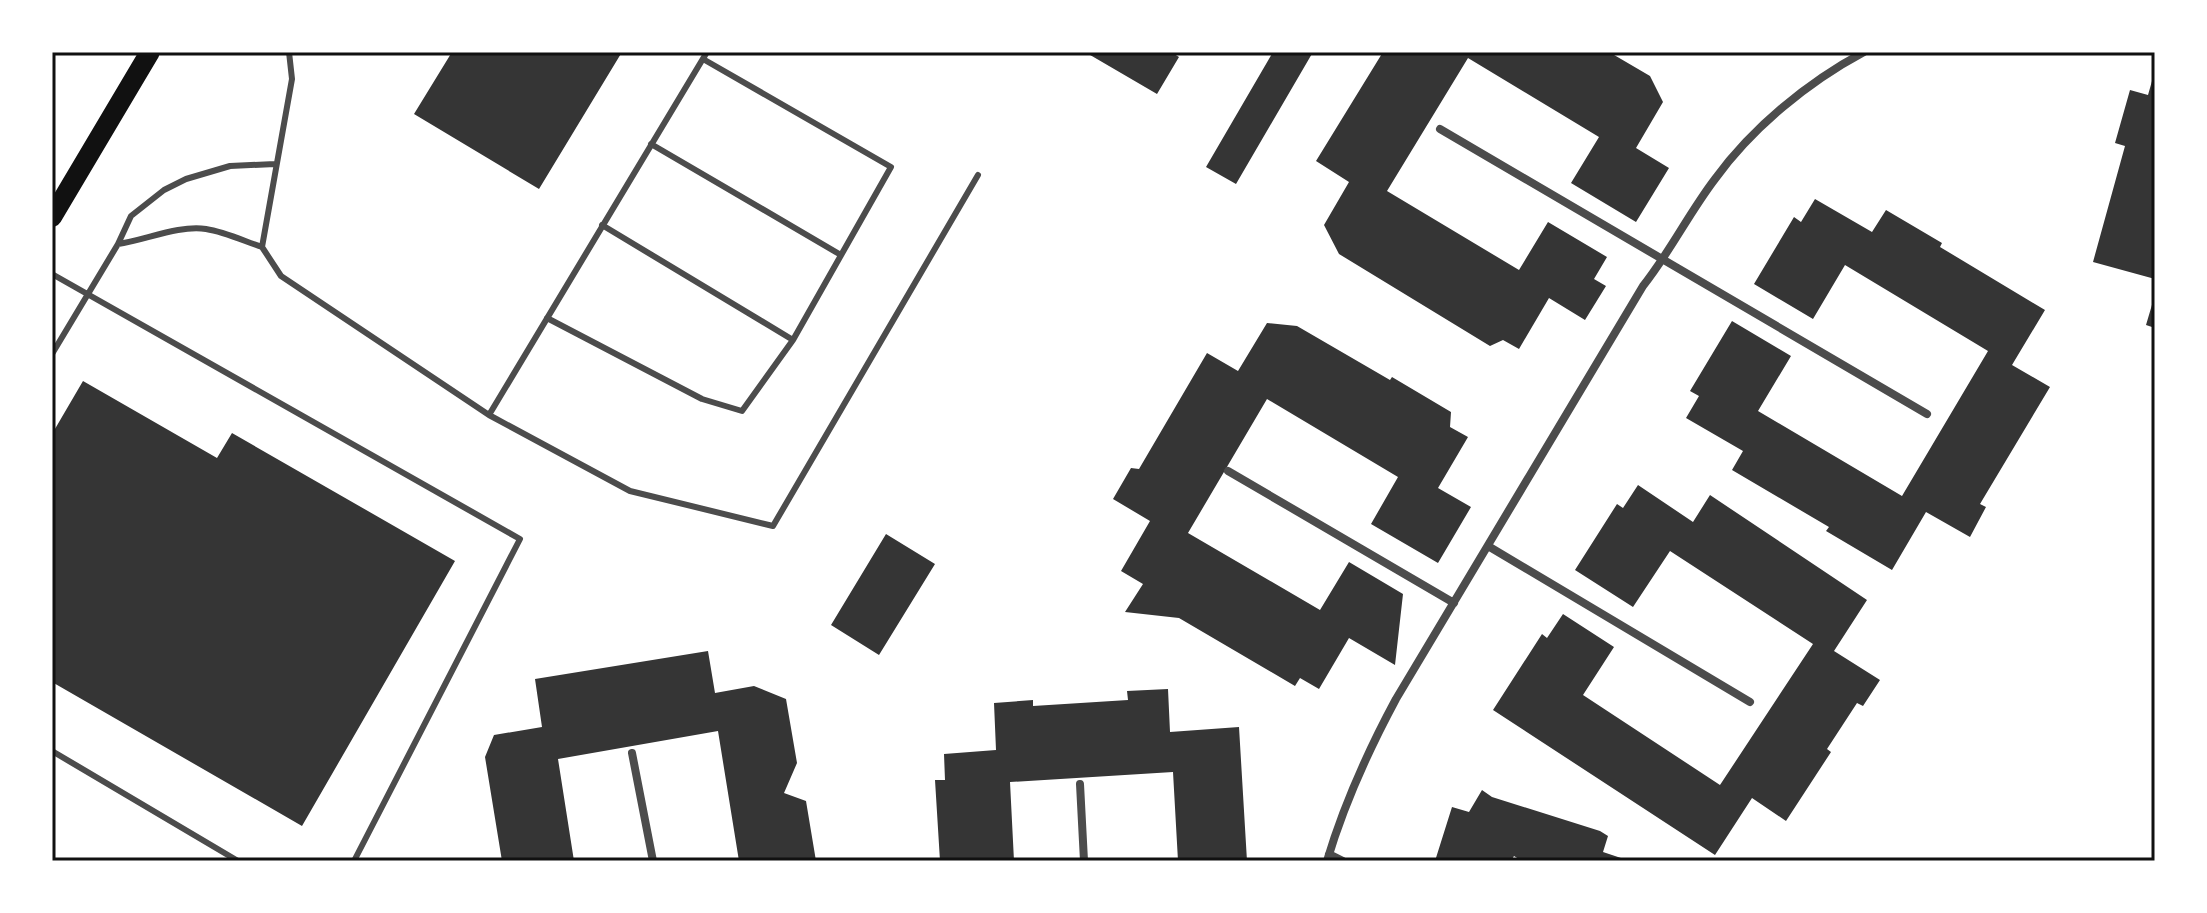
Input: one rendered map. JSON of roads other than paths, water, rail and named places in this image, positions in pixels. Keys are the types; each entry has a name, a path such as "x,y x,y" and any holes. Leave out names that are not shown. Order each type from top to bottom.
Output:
{"main road":[{"path":"52,217 150,52"}],"street":[{"path":"1343,861 1328,857 1370,748 1643,286 1716,178 1755,134 1791,101 1864,52"},
{"path":"1440,129 1927,414"},
{"path":"1228,471 1454,603"},
{"path":"1488,546 1750,702"},
{"path":"632,753 653,861"},
{"path":"1080,784 1084,861"}],"lane":[{"path":"262,247 292,79 289,52"},
{"path":"489,415 602,225 705,55 891,167 793,340 742,411 702,399 547,318"},
{"path":"651,144 841,255"},
{"path":"52,354 118,244 131,216 164,190 186,179 230,166 275,164"},
{"path":"118,244 148,240 171,231 206,229 262,247 281,276 489,415 630,491 773,526 978,175"},
{"path":"602,225 793,340"},
{"path":"52,274 520,539 354,861"},
{"path":"52,751 238,861"}]}
